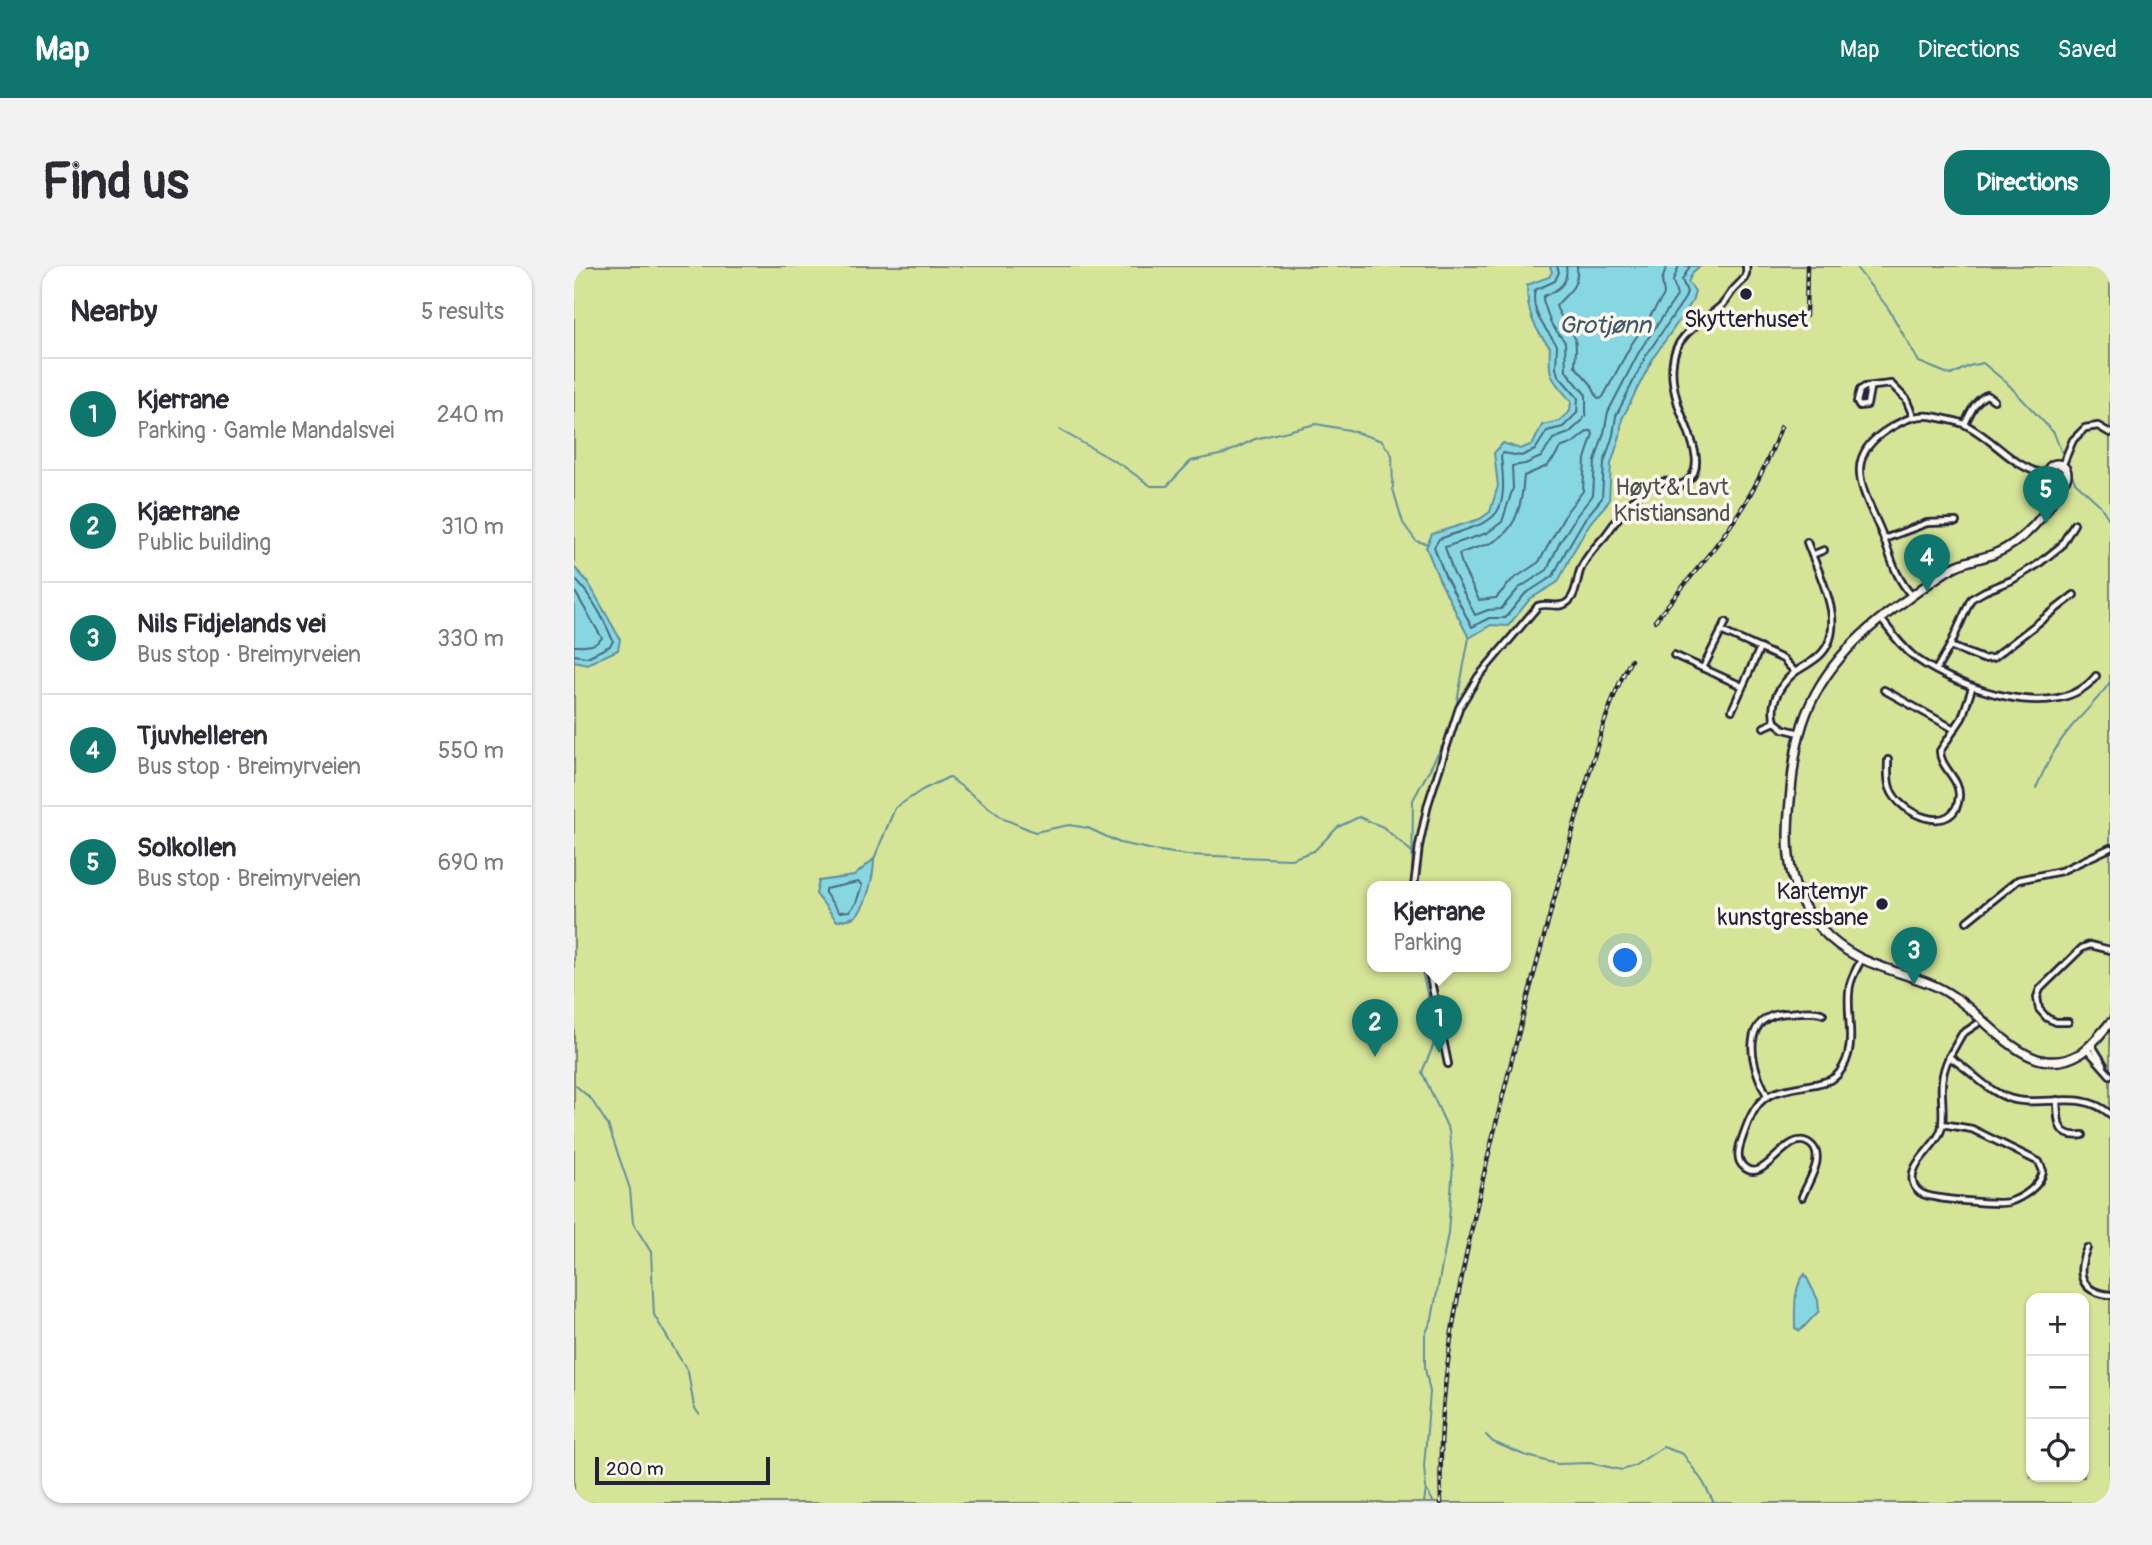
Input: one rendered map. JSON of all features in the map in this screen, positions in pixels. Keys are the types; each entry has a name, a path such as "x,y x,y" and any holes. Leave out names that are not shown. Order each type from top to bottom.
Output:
{"street":[{"path":"1415,881 1419,846 1432,789 1457,715 1475,681 1538,606 1560,606 1569,601 1587,556 1639,494 1657,483 1680,485 1692,476 1696,465 1695,456 1677,402 1673,357 1688,331 1719,307 1746,277 1746,266"},
{"path":"1870,388 1882,384 1893,385 1909,402 1913,416"},
{"path":"1965,424 1982,398 1987,395 1994,400"},
{"path":"1912,596 1894,570 1862,490 1860,465 1865,451 1886,430 1913,416 1931,416 1965,424 2017,464 2049,478 2056,484 2061,483"},
{"path":"2062,466 2073,440 2085,428 2098,426 2110,433"},
{"path":"2048,505 2049,469 2054,465 2062,466 2067,476 2061,483 2048,505 2035,524 2015,542 1997,552 1955,567 1880,618 1854,641 1831,669 1815,695 1800,733 1788,820 1790,870 1810,916 1833,942 1861,960 1936,986 1965,1004 2025,1055 2062,1060 2077,1055 2110,1023"},
{"path":"1884,540 1927,523 1956,522"},
{"path":"1936,670 1971,599 2037,565 2060,546 2074,524"},
{"path":"1800,733 1784,729 1775,722 1773,709 1777,693 1795,672 1821,655 1833,631 1833,613 1807,542"},
{"path":"1812,555 1824,550"},
{"path":"1950,646 1983,659 1993,658 2074,595"},
{"path":"1880,618 1904,648 1918,659 1972,688 2041,701 2087,686 2096,676"},
{"path":"1703,668 1726,622"},
{"path":"1721,631 1783,659 1795,672"},
{"path":"1731,710 1760,648"},
{"path":"1674,655 1742,686"},
{"path":"1888,760 1889,787 1900,802 1927,819 1945,817 1955,808 1959,792 1942,763 1940,751 1962,718 1972,688"},
{"path":"1884,690 1954,729"},
{"path":"1764,727 1775,722"},
{"path":"1968,921 2018,880 2061,871 2110,848"},
{"path":"2068,1022 2056,1022 2043,1013 2037,1003 2040,989 2082,948 2090,945 2110,950"},
{"path":"1802,1197 1817,1158 1810,1143 1791,1143 1758,1170 1747,1168 1738,1158 1740,1146 1755,1110 1767,1095 1778,1090 1826,1082 1840,1072 1851,1038 1850,985 1861,960"},
{"path":"1429,972 1448,1064"},
{"path":"1767,1095 1760,1080 1752,1048 1758,1026 1766,1017 1775,1014 1823,1014"},
{"path":"1942,1124 1972,1129 2034,1158 2042,1166 2040,1182 2023,1195 2006,1203 1934,1197 1920,1192 1914,1185 1913,1174 1918,1163 1937,1140 1942,1124 1940,1088 1943,1071 1962,1034 1978,1024"},
{"path":"2089,1046 2110,1075"},
{"path":"1949,1057 2003,1097 2025,1101 2087,1102 2108,1112"},
{"path":"2057,1100 2058,1120 2062,1130 2071,1135 2083,1135"},
{"path":"2087,1248 2081,1264 2083,1280 2095,1293 2110,1295"}],"green space":[{"name":"Høyt & Lavt Kristiansand","path":"574,266 2110,266 2110,1503 574,1503"}],"water":[{"name":"Grotjønn","path":"1550,266 1700,266 1688,282 1695,291 1692,302 1653,358 1622,419 1611,464 1609,501 1590,523 1558,582 1530,599 1508,626 1491,625 1469,638 1426,547 1432,534 1480,519 1490,512 1498,486 1494,453 1503,443 1520,449 1533,444 1542,425 1559,421 1570,411 1571,401 1550,372 1550,347 1535,326 1528,303 1527,285 1549,277 1552,272"},
{"path":"574,567 588,582 620,639 618,650 587,664 574,661"},
{"path":"874,859 863,907 854,917 837,921 816,894 819,881 854,876"},
{"path":"1805,1274 1818,1300 1819,1311 1800,1331 1795,1328 1796,1299 1798,1285"}],"waterway":[{"path":"1855,266 1888,308 1919,362 1951,375 1969,366 1983,363 2007,383 2054,433 2063,456"},
{"path":"1060,430 1123,466 1151,486 1167,486 1191,461 1224,454 1255,439 1316,424 1349,430 1382,441 1392,455 1393,489 1403,523 1416,541 1428,544"},
{"path":"2065,461 2075,482 2100,505 2110,521"},
{"path":"1412,881 1413,800 1446,739 1456,707 1469,638"},
{"path":"2036,788 2061,740 2110,682"},
{"path":"874,859 895,808 922,790 949,777 1004,819 1035,832 1069,825 1088,828 1120,843 1154,850 1187,855 1291,859 1314,851 1338,827 1359,817 1383,827 1412,852"},
{"path":"1422,972 1437,1037 1422,1072 1449,1131 1453,1165 1448,1233 1432,1319 1425,1335 1425,1368 1430,1392 1424,1503"},
{"path":"574,1084 591,1099 608,1125 630,1189 633,1223 651,1252 654,1315 688,1372 694,1407 699,1414"},
{"path":"1486,1435 1493,1442 1524,1455 1557,1464 1590,1463 1622,1470 1634,1466 1663,1447 1683,1454 1714,1503"},
{"path":"1426,1489 1434,1503"}],"railway":[{"path":"1806,316 1807,266"},
{"path":"1655,621 1729,528 1762,472 1781,427"},
{"path":"1441,1503 1442,1418 1451,1337 1492,1140 1597,745 1631,660"}],"place":[{"name":"Skytterhuset","path":"1746,294"},
{"name":"Solkollen","path":"2046,524"},
{"name":"Tjuvhelleren","path":"1927,592"},
{"name":"Kartemyr kunstgressbane","path":"1882,904"},
{"name":"Nils Fidjelands vei","path":"1914,985"},
{"name":"Kjerrane","path":"1439,1053"},
{"name":"Kjærrane","path":"1375,1057"}]}
